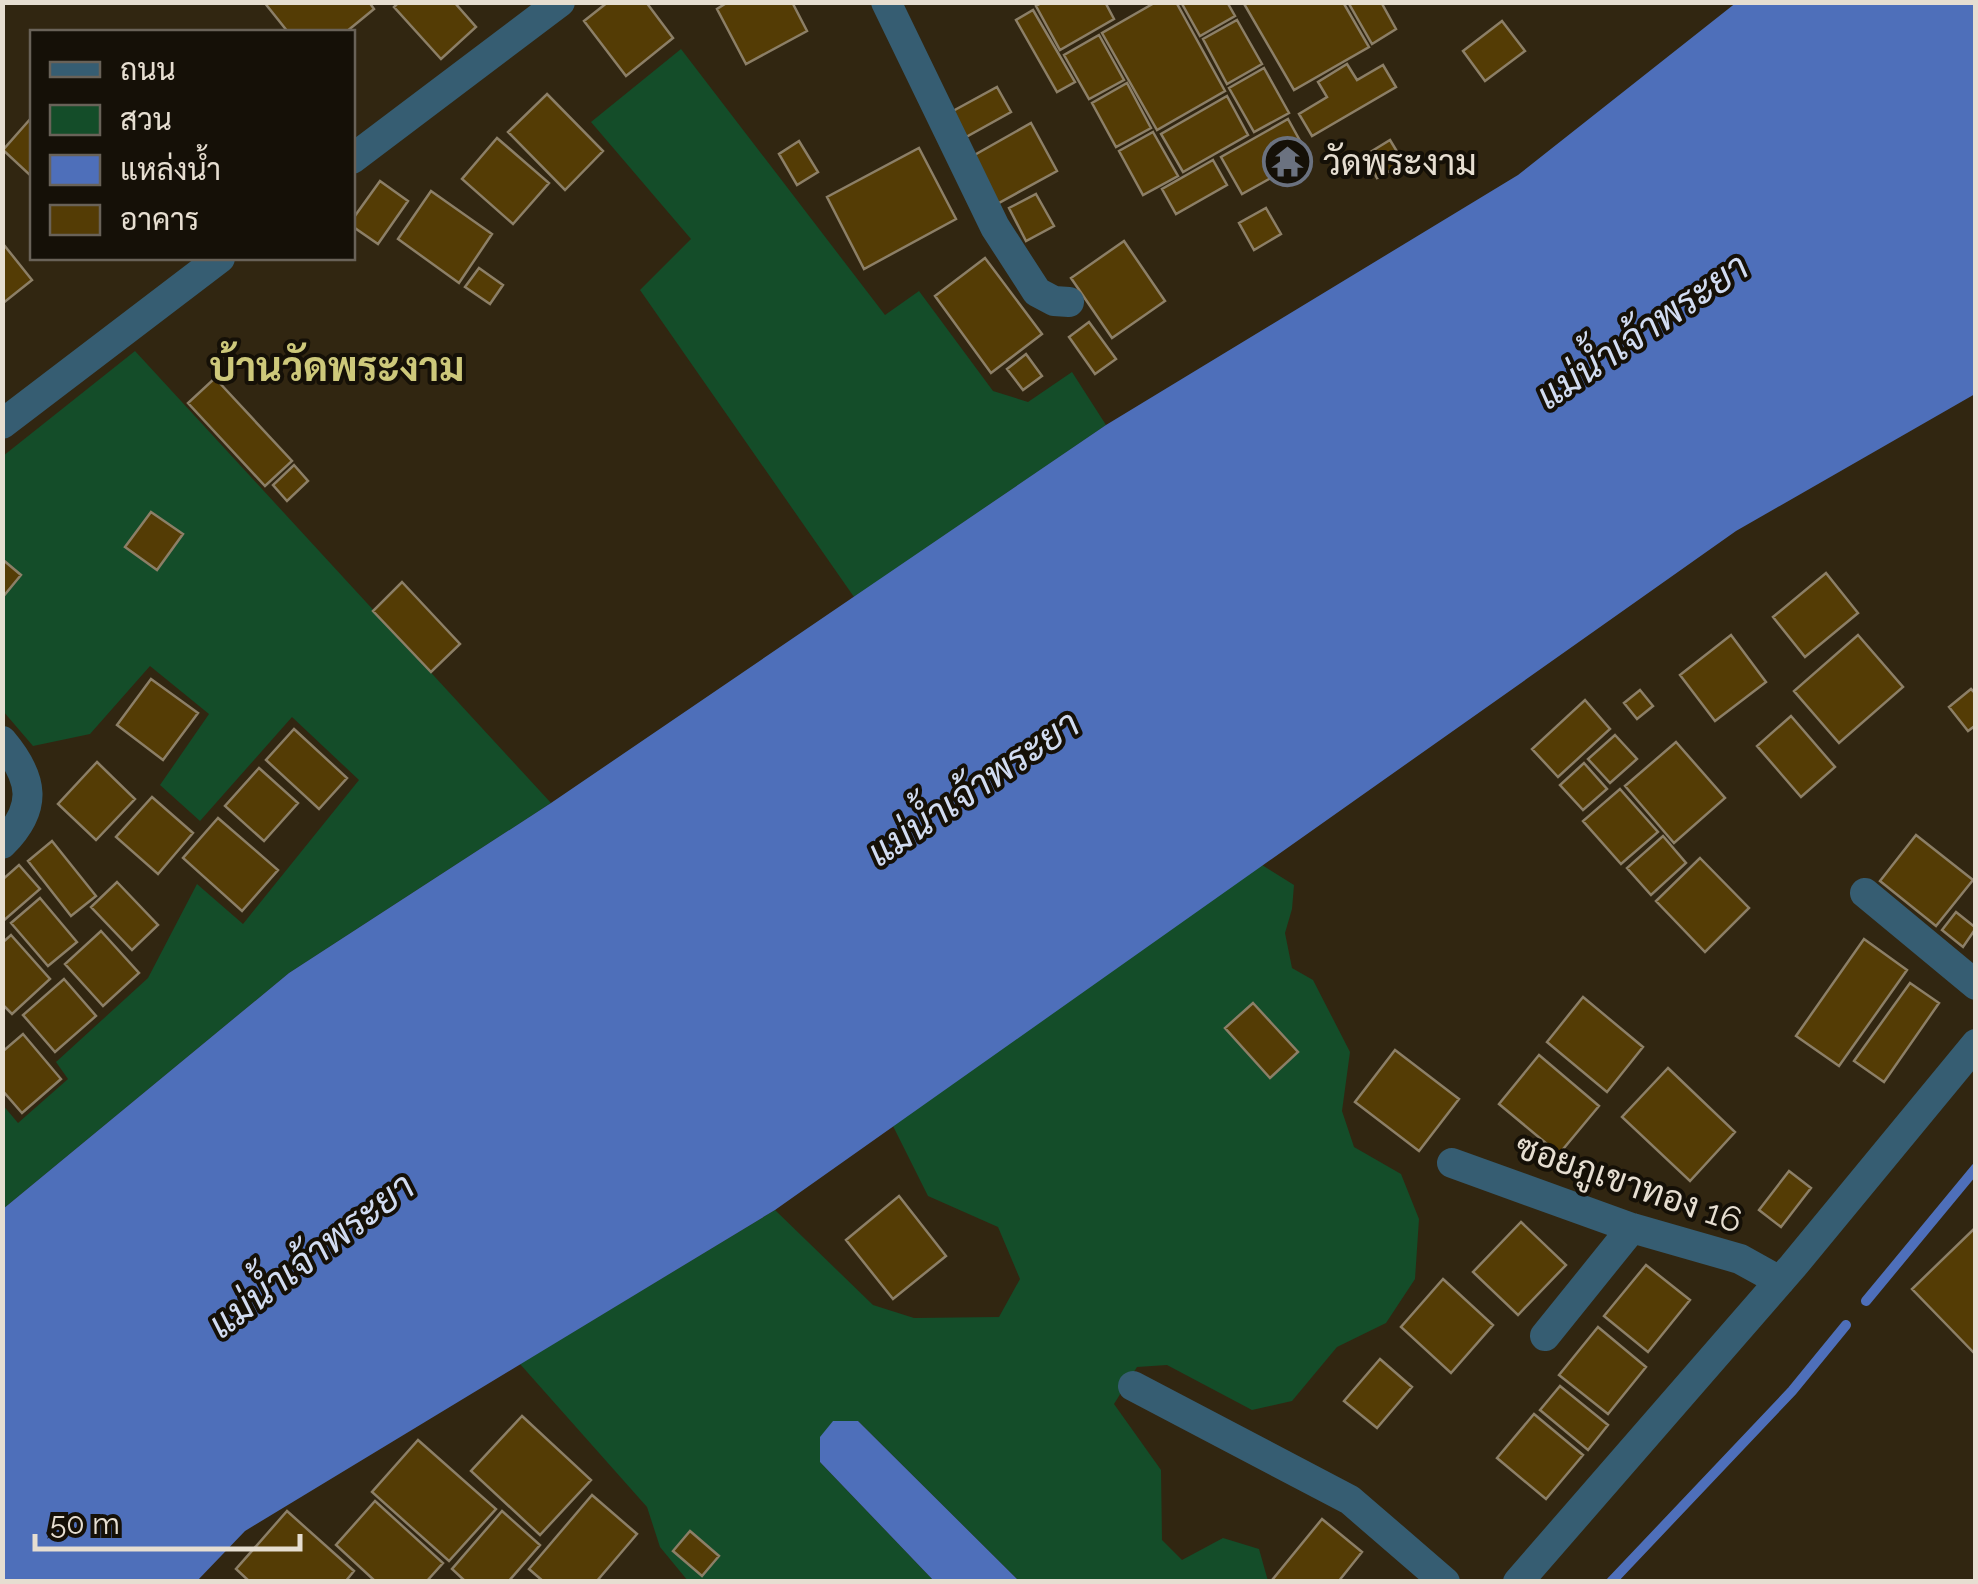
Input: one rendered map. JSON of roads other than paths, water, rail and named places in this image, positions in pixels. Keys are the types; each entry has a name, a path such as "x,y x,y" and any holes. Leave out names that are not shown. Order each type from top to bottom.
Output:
{"street":[{"path":"355,157 560,2"},
{"path":"886,2 995,228 1037,292 1054,301 1070,302"},
{"path":"2,424 217,260"},
{"path":"2,844 24,822 28,791 11,751"},
{"path":"1864,892 1976,985"},
{"path":"1518,1582 1780,1280 1976,1044"},
{"name":"ซอยภูเขาทอง 16","path":"1452,1162 1632,1228 1740,1259 1780,1280"},
{"path":"1544,1336 1632,1228"},
{"path":"1133,1386 1350,1500 1445,1582"}],"water":[{"name":"แม่น้ำเจ้าพระยา","path":"1737,2 1975,3 1975,394 1736,531 775,1210 245,1531 197,1581 3,1581 3,1209 289,973 551,803 1106,425 1518,175"},
{"path":"833,1421 858,1421 1019,1581 934,1581 820,1462 820,1437"}],"waterway":[{"path":"1866,1301 1976,1168"},
{"path":"1611,1582 1792,1391 1846,1325"}],"place":[{"name":"วัดพระงาม","path":"1288,162"}],"district":[{"name":"บ้านวัดพระงาม","path":"337,366"}]}
